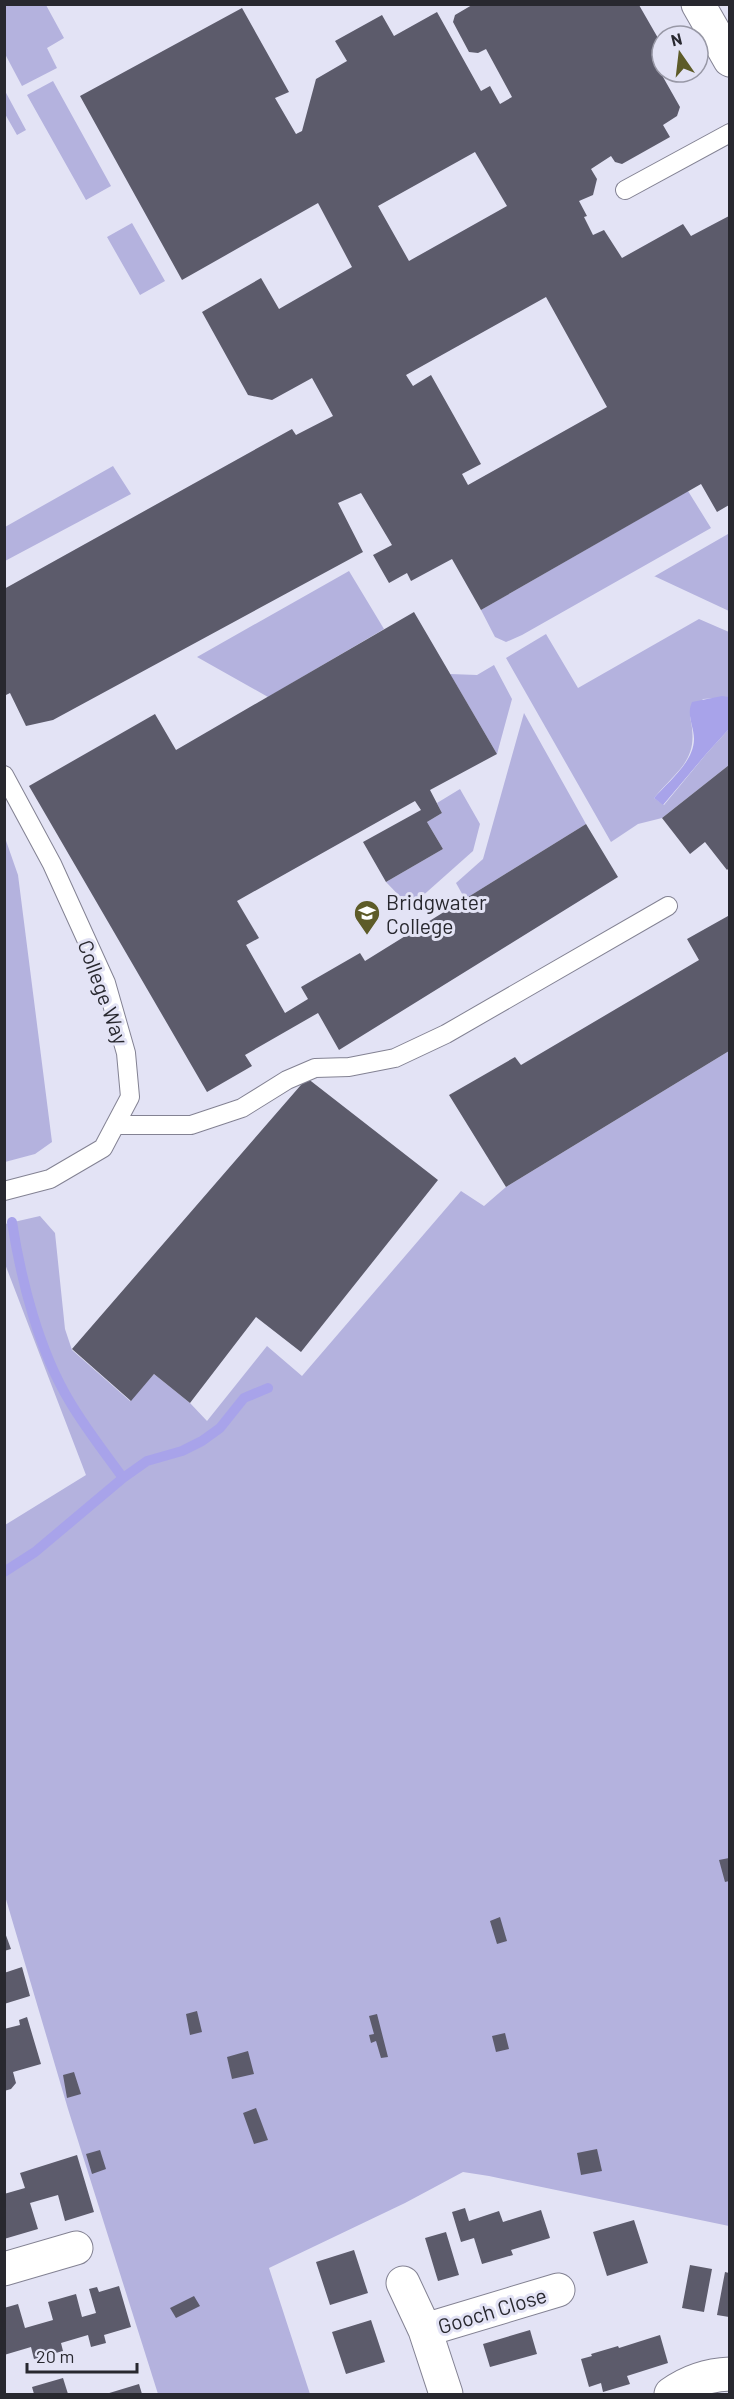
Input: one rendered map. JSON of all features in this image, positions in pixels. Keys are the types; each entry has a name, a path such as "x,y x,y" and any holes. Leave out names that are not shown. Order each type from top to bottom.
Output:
{"street":[{"path":"698,4 729,60"},
{"path":"4,2269 76,2248"},
{"name":"Gooch Close","path":"403,2283 425,2330 446,2394"},
{"name":"Gooch Close","path":"425,2330 558,2290"},
{"path":"671,2394 683,2385 703,2378 729,2374"}],"lane":[{"path":"625,190 729,133"},
{"name":"College Way","path":"4,775 52,864 106,983 126,1053 130,1097 103,1148 50,1179 4,1191"},
{"path":"115,1125 191,1125 242,1108 287,1080 315,1068 349,1067 395,1058 446,1034 668,906"}],"shaded area":[{"path":"4,5 46,5 64,38 47,48 57,68 22,86 5,54"},
{"path":"53,81 111,186 86,200 27,95"},
{"path":"5,91 26,130 17,135 5,114"},
{"path":"132,223 165,281 140,295 107,237"},
{"path":"113,466 131,494 5,561 5,527"},
{"path":"688,491 711,528 522,635 506,642 495,637 481,610"},
{"path":"728,534 729,611 654,576 655,576"},
{"path":"349,571 384,629 268,697 197,657"},
{"path":"699,619 729,632 729,697 703,699 690,717 692,744 690,754 679,771 654,798 664,805 729,729 729,765 662,818 638,824 611,842 506,658 546,634 578,688"},
{"path":"494,665 512,699 497,754 450,674 477,675"},
{"path":"722,696 729,697 729,729 663,805 654,798 685,764 693,747 694,734 690,711 692,702"},
{"path":"524,713 586,824 465,899 456,883 483,859"},
{"path":"460,789 480,824 473,851 410,907 386,882 443,849 427,822 442,813 437,803"},
{"path":"4,835 18,875 52,1142 35,1154 5,1162"},
{"path":"729,1051 729,2226 463,2172 405,2203 269,2268 310,2394 158,2394 68,2109 5,1896 5,1525 86,1475 5,1264 5,1224 40,1216 55,1233 65,1329 72,1350 130,1401 154,1374 190,1403 207,1421 267,1346 302,1376 461,1191 484,1206 506,1187"}],"building":[{"path":"472,5 639,5 650,24 650,84 667,84 680,107 677,116 663,125 670,137 622,164 615,162 611,156 591,169 597,179 593,195 579,201 593,235 604,230 622,258 683,224 691,236 729,216 729,505 717,512 701,484 481,610 452,559 411,581 407,573 389,583 373,555 392,545 361,493 338,503 363,552 53,720 26,726 10,693 4,696 4,589 292,429 296,435 333,416 312,378 272,400 248,395 202,312 261,278 279,309 352,267 318,203 182,280 80,96 242,8 289,92 275,98 296,134 302,131 316,79 347,61 335,41 382,15 394,36 437,12 481,91 490,86 500,104 512,97 486,49 478,53 469,52 453,22 455,15","holes":["475,152 507,206 409,261 378,206","546,297 607,407 468,485 462,474 481,464 431,375 413,386 406,375"]},
{"path":"414,612 497,754 430,790 442,813 427,822 443,849 386,882 363,842 421,810 415,801 237,901 259,938 246,945 285,1013 308,999 301,987 360,953 365,961 586,824 618,877 339,1050 318,1013 245,1055 252,1066 207,1092 29,786 155,714 176,750"},
{"path":"729,765 729,868 727,870 705,842 690,854 662,818"},
{"path":"728,916 729,1051 506,1187 449,1095 515,1057 521,1065 699,960 687,939"},
{"path":"307,1078 438,1180 301,1352 256,1317 190,1403 154,1374 131,1401 72,1349"},
{"path":"729,1858 729,1881 725,1882 719,1860"},
{"path":"500,1917 507,1941 497,1944 490,1921"},
{"path":"4,1930 11,1949 4,1951"},
{"path":"22,1967 30,1996 4,2004 4,1973"},
{"path":"197,2011 202,2032 190,2035 186,2014"},
{"path":"377,2014 388,2057 381,2058 376,2041 371,2043 369,2035 374,2034 369,2016"},
{"path":"27,2017 41,2064 13,2072 16,2083 11,2089 4,2091 4,2029 20,2025 19,2020"},
{"path":"505,2033 509,2049 496,2052 492,2036"},
{"path":"248,2051 254,2074 232,2079 227,2057"},
{"path":"74,2072 81,2094 67,2098 63,2075"},
{"path":"256,2108 268,2140 254,2144 243,2113"},
{"path":"597,2149 602,2171 581,2175 577,2153"},
{"path":"100,2150 106,2169 92,2174 86,2154"},
{"path":"77,2155 94,2212 65,2221 58,2195 30,2203 38,2229 4,2239 4,2194 25,2188 20,2173"},
{"path":"465,2208 469,2221 499,2211 503,2222 541,2210 550,2238 511,2250 513,2255 482,2264 474,2238 461,2242 452,2212"},
{"path":"634,2220 648,2263 607,2276 593,2232"},
{"path":"446,2232 459,2275 438,2281 425,2238"},
{"path":"354,2250 368,2293 330,2305 316,2262"},
{"path":"690,2265 712,2269 704,2312 682,2308"},
{"path":"725,2272 729,2273 729,2317 717,2315"},
{"path":"119,2286 131,2327 104,2335 106,2343 91,2347 88,2335 61,2343 63,2351 34,2359 31,2347 4,2355 4,2308 18,2304 25,2328 53,2320 48,2302 76,2294 82,2317 96,2313 89,2289 97,2287 99,2292"},
{"path":"194,2296 200,2306 176,2318 170,2308"},
{"path":"371,2320 385,2362 346,2374 332,2332"},
{"path":"530,2330 537,2354 490,2367 483,2344"},
{"path":"660,2335 668,2363 627,2376 630,2384 603,2392 601,2383 589,2387 581,2359 592,2356 591,2354"},
{"path":"63,2378 68,2394 34,2394 32,2387"},
{"path":"139,2384 142,2394 106,2394"}],"waterway":[{"path":"4,1572 35,1552 123,1478 76,1412 49,1361 26,1291 12,1222"},
{"path":"123,1478 147,1461 182,1451 202,1441 220,1428 244,1398 268,1388"}],"place":[{"name":"Bridgwater College","path":"367,936"}]}
